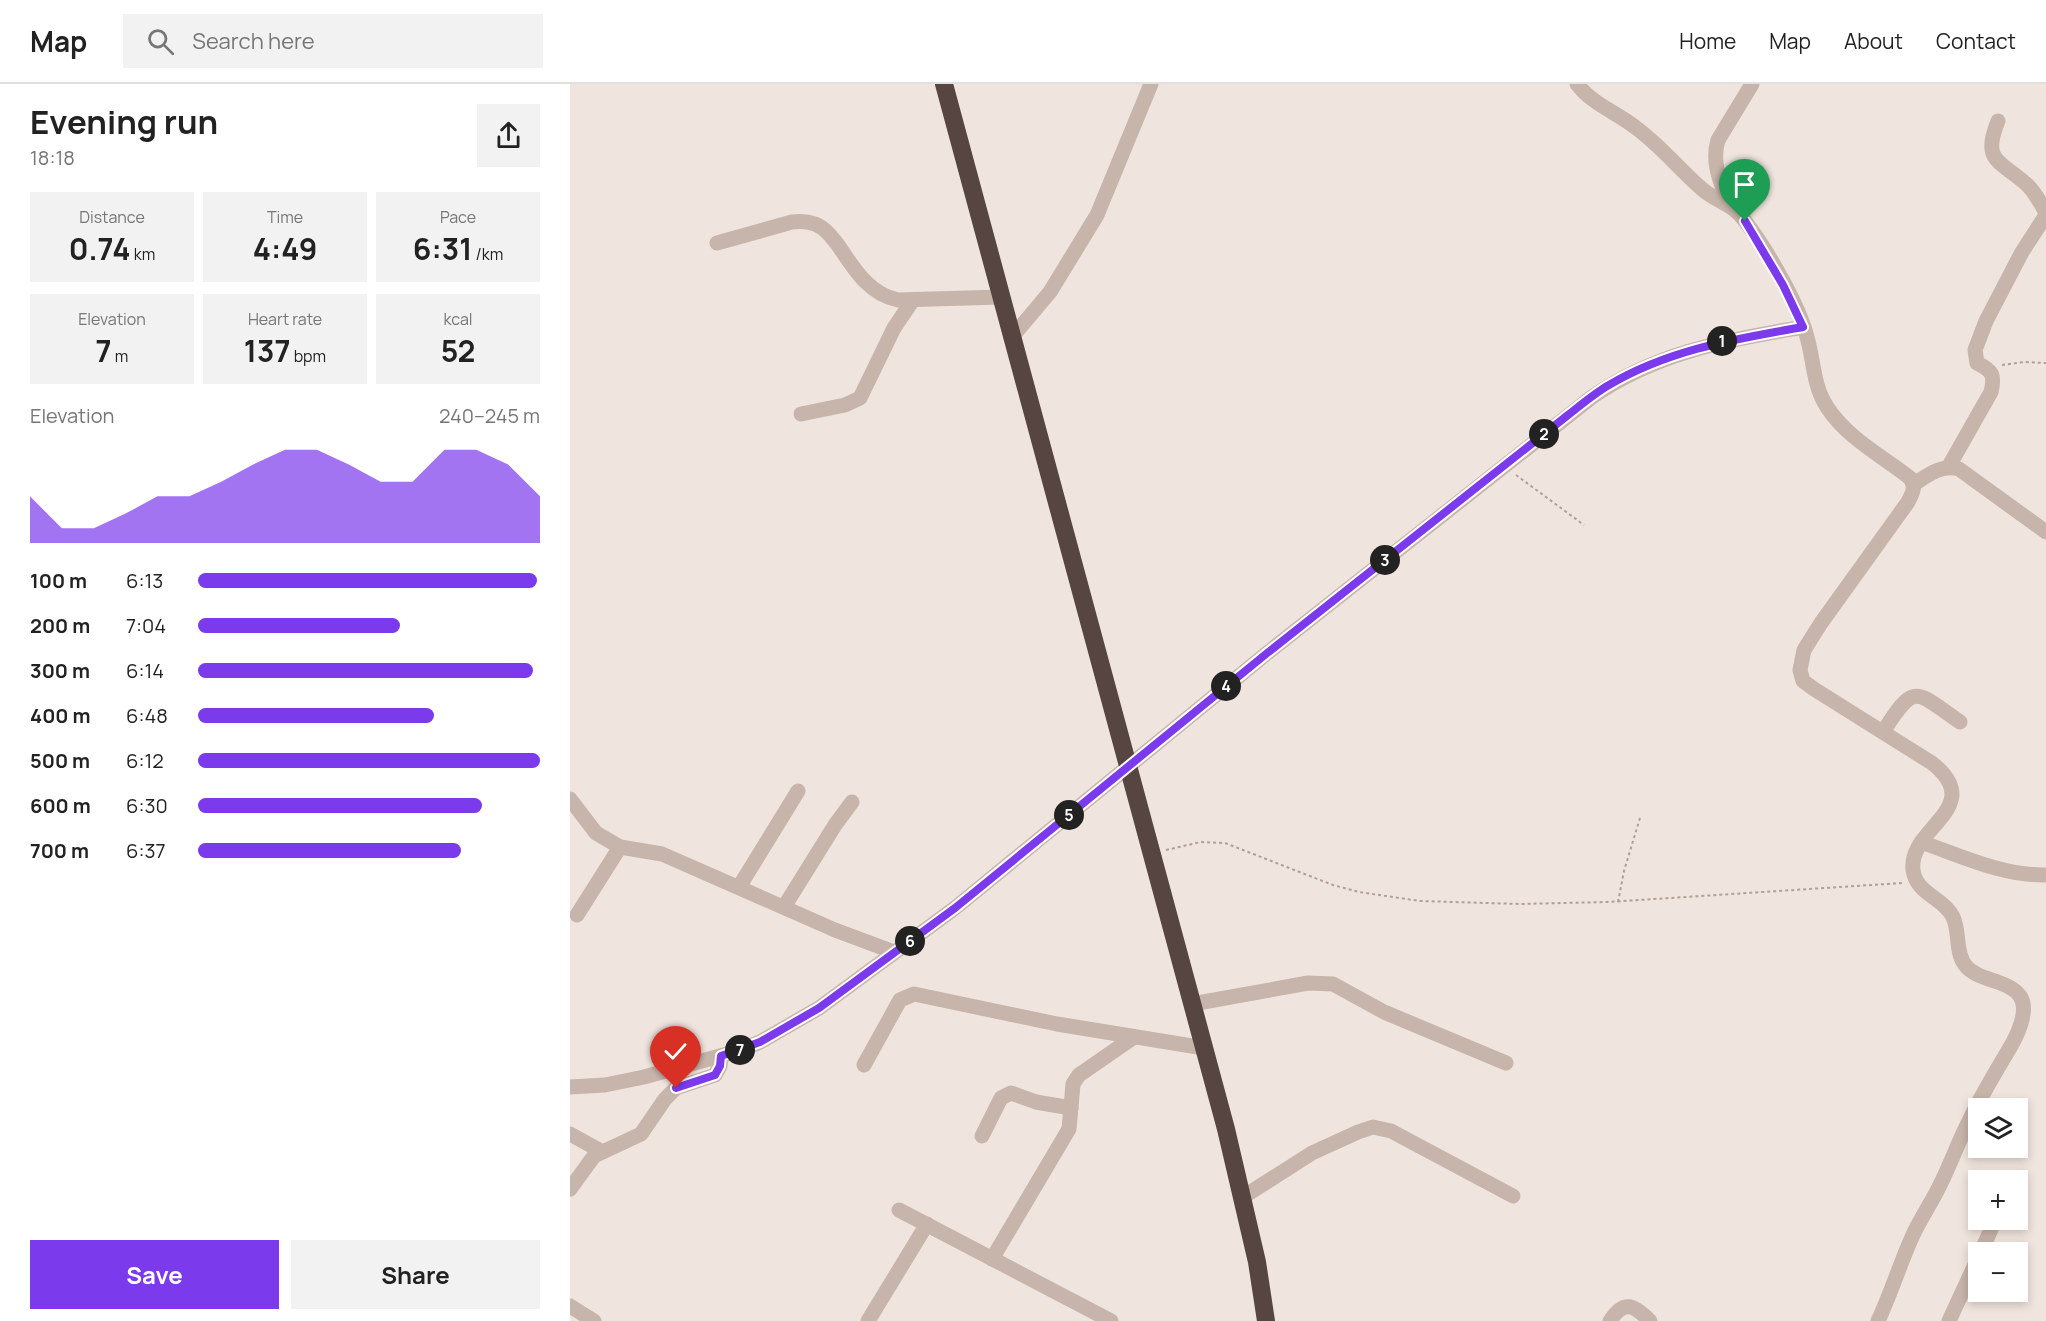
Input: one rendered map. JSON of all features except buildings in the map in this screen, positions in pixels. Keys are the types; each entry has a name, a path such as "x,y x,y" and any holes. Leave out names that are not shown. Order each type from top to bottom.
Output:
{"highway":[{"path":"944,84 1243,1197 1257,1262 1266,1321"}],"street":[{"path":"1012,337 1050,292 1097,215 1151,84"},
{"path":"1577,84 1593,101 1650,138 1705,192 1729,205 1745,221 1766,254 1807,337 1816,381 1827,408 1856,439 1910,478 1914,484 1914,491 1908,502 1804,650 1800,660 1800,670 1803,681 1943,772 1952,788 1951,799 1947,809 1915,851 1912,864 1913,874 1917,882 1953,916 1965,966 1974,973 2009,987 2022,1000 2023,1008 2018,1032 1969,1120 1936,1194 1913,1235 1878,1321"},
{"path":"1729,205 1716,168 1715,149 1752,84"},
{"path":"1949,466 1991,392 1992,374 1975,356 1977,344 1986,321 2022,252 2046,214 2032,190 1995,160 1992,146 1993,134 1998,121"},
{"path":"717,243 792,222 814,223 830,234 859,275 874,290 886,297 913,300 1001,297"},
{"path":"801,414 845,405 860,398 894,328 913,300"},
{"path":"570,1087 604,1085 720,1061 783,1030 819,1008 963,902 1129,770 1284,639 1609,385 1648,365 1696,348 1807,337"},
{"path":"1914,484 1949,466 1959,469 2046,532"},
{"path":"1883,732 1900,704 1913,696 1920,696 1960,722"},
{"path":"739,887 798,791"},
{"path":"570,799 596,833 620,847 662,854 835,930 894,952"},
{"path":"783,907 852,802"},
{"path":"1921,842 2005,870 2046,875"},
{"path":"577,915 620,847"},
{"path":"1192,1004 1308,983 1334,984 1384,1012 1506,1063"},
{"path":"864,1065 900,1000 914,994 1056,1024 1204,1048"},
{"path":"992,1259 1069,1129 1073,1084 1079,1075 1134,1037"},
{"path":"570,1189 594,1156 641,1134 671,1092 683,1084 715,1075 720,1061"},
{"path":"982,1136 1006,1094 1071,1108"},
{"path":"1243,1197 1321,1149 1358,1132 1380,1127 1513,1196"},
{"path":"570,1134 601,1151"},
{"path":"899,1210 1111,1321"},
{"path":"867,1321 927,1224"},
{"path":"1949,1321 1968,1280"},
{"path":"570,1306 594,1321"},
{"path":"1610,1321 1623,1307 1629,1306 1635,1308 1650,1321"}],"path":[{"path":"1983,365 2046,363"},
{"path":"1520,478 1584,525"},
{"path":"1618,902 1623,871 1640,818"},
{"path":"1152,853 1201,842 1225,843 1333,885 1359,892 1420,901 1520,904 1618,902 1917,882"}],"route":[{"path":"676,1088 683,1084 710,1078 719,1071 721,1056 760,1042 819,1008 955,908 1266,654 1609,385 1648,365 1696,348 1721,341 1803,327 1783,285 1745,221"}]}
